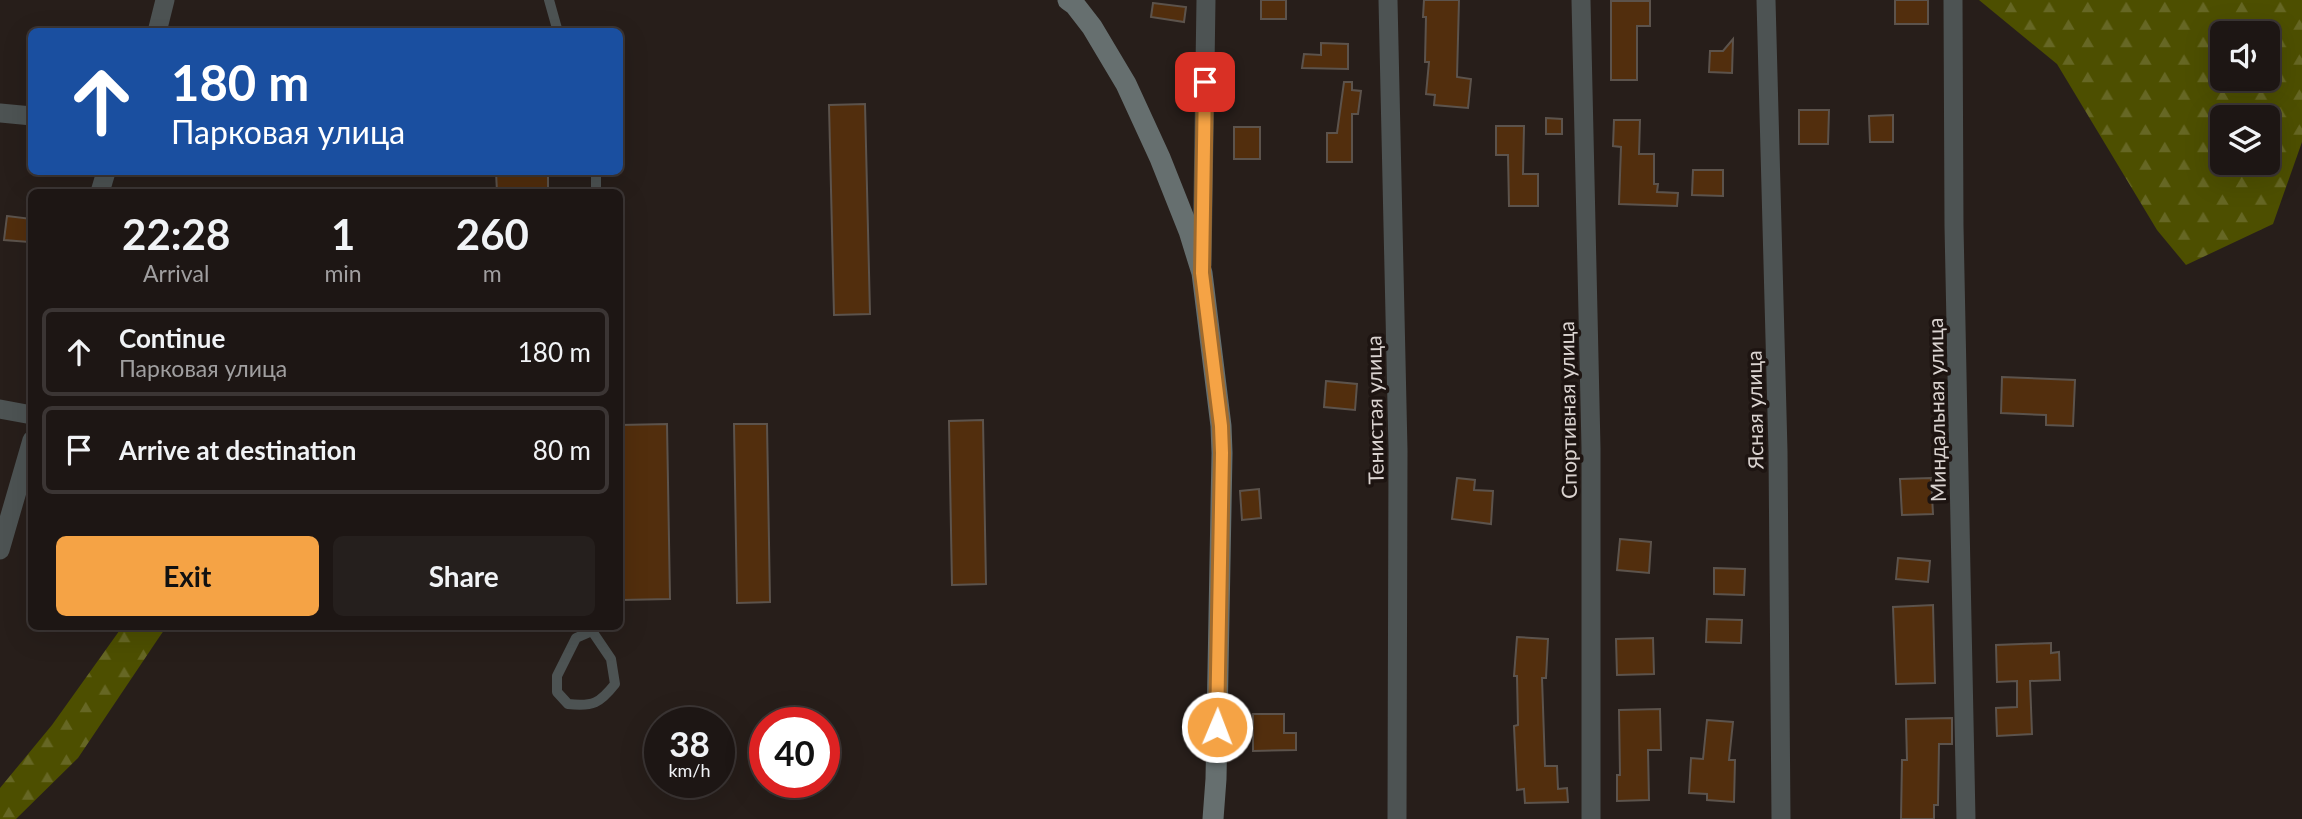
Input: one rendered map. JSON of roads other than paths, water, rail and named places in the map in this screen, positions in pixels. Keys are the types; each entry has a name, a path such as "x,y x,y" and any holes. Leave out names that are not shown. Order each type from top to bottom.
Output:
{"street":[{"path":"158,28 165,0"},
{"path":"1068,0 1092,27 1126,84 1173,190 1202,273"},
{"path":"1206,0 1202,273 1222,453 1213,819"},
{"name":"Тенистая улица","path":"1388,0 1398,450 1397,819"},
{"name":"Спортивная улица","path":"1581,0 1591,448 1591,819"},
{"name":"Ясная улица","path":"1766,0 1778,451 1781,819"},
{"name":"Миндальная улица","path":"1953,0 1966,819"},
{"path":"0,113 28,116"},
{"path":"0,409 28,414"},
{"path":"0,550 28,454"}],"lane":[{"path":"550,0 557,28"},
{"path":"590,630 576,638 557,676 557,692 568,704 584,706 602,701 615,684 611,659 593,630"}]}
